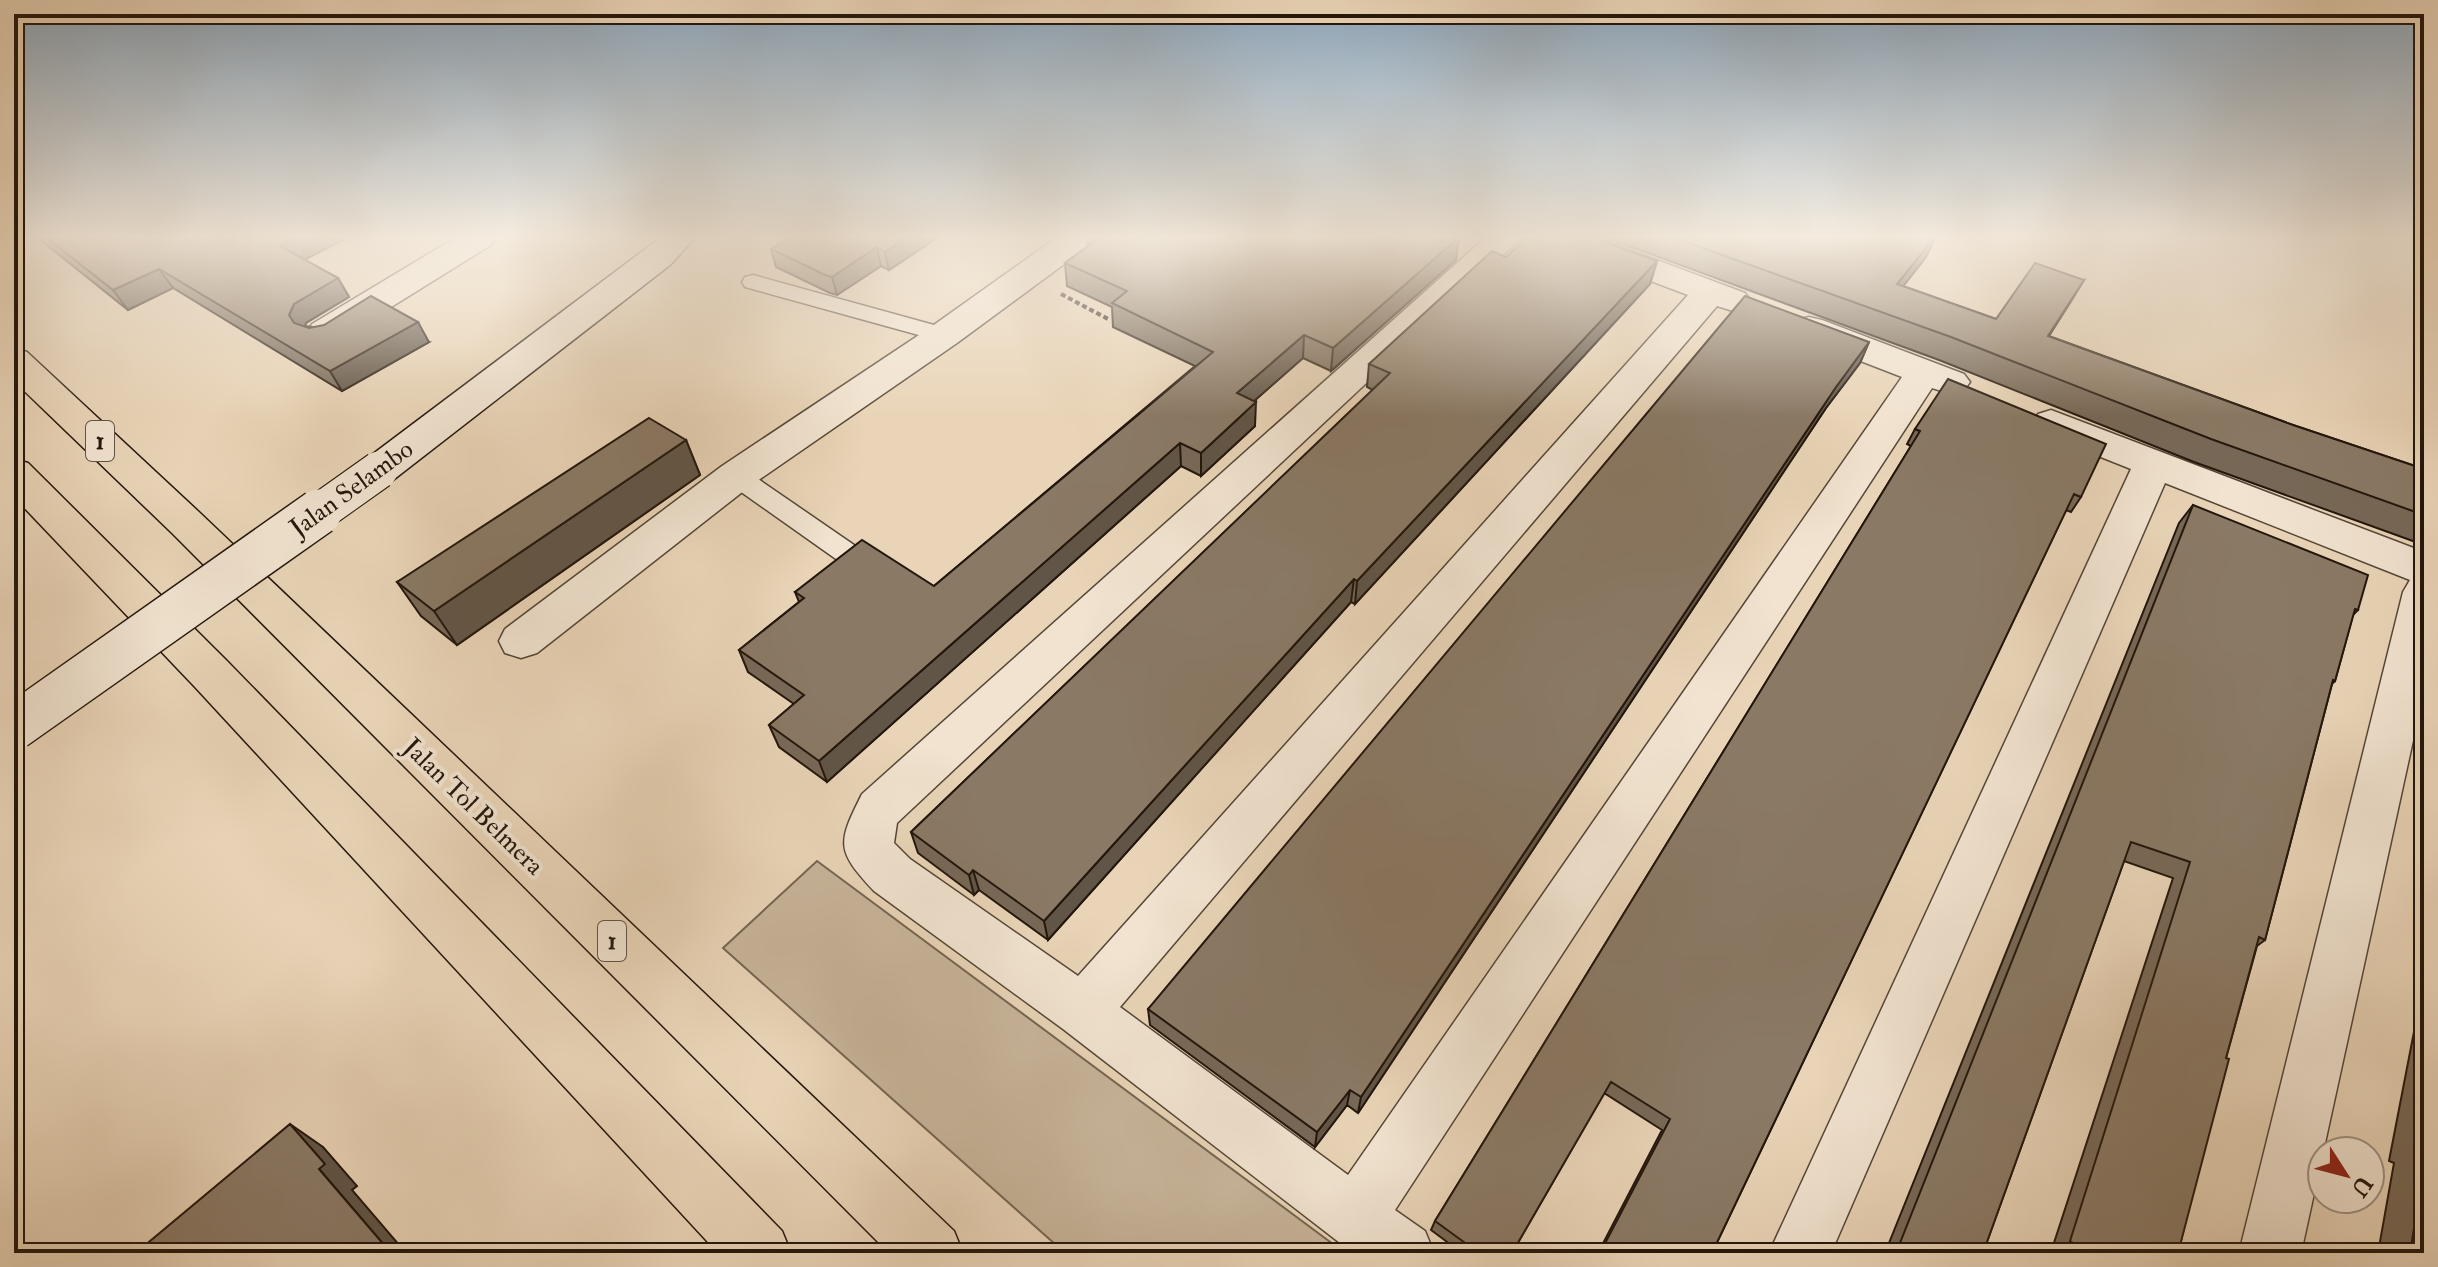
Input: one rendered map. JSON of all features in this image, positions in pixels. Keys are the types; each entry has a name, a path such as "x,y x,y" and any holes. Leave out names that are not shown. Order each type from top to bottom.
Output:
{"highway":[{"name":"Jalan Tol Belmera","path":"14,360 186,523 932,1253"},
{"path":"14,473 211,674 760,1253"}],"street":[{"path":"322,333 381,297"},
{"name":"Jalan Selambo","path":"14,727 379,470 607,297"},
{"path":"521,641 736,476 996,297"},
{"path":"1403,1253 1082,1011 892,875 869,851 869,830 879,809 1440,297"},
{"path":"1082,1011 1706,297"},
{"path":"1724,297 1982,395"},
{"path":"1356,1216 1925,371"},
{"path":"2025,412 2153,465 2424,569"},
{"path":"1800,1253 2153,465"},
{"path":"2270,1253 2424,592"}],"lane":[{"path":"808,297 944,335"},
{"path":"736,476 845,552"}],"path":[{"path":"1067,297 1108,319"}],"shaded area":[{"path":"817,861 1345,1253 1065,1253 723,948"}],"building":[{"path":"206,297 306,297 294,304 289,315 294,323 309,328 324,325 373,297 418,322 330,371"},
{"path":"1119,297 1391,297 1333,348 1304,335 1237,393 1256,402 1201,453 1180,443 819,761 769,725 804,695 739,650 804,598 795,592 862,540 934,586 1213,352 1112,303"},
{"path":"1442,297 1623,297 1357,581 1354,579 1044,921 973,870 969,875 911,832 1390,373 1369,364"},
{"path":"1744,297 1869,342 1361,1097 1350,1090 1317,1132 1148,1009"},
{"path":"1840,297 1934,297 1996,319 2011,297 2073,297 2048,336 2424,469 2424,515 2211,439 1951,337"},
{"path":"1948,379 2106,444 2081,497 2074,494 1712,1253 1600,1253 1670,1119 1611,1082 1512,1253 1479,1253 1435,1221 1906,454 1920,431 1915,429"},
{"path":"649,418 686,440 434,611 397,582"},
{"path":"2193,505 2368,575 2333,680 2265,940 2259,937 2178,1253 2073,1253 2076,1245 2070,1241 2190,862 2131,842 1983,1253 1896,1253"},
{"path":"290,1124 325,1164 319,1169 391,1253 148,1253 143,1247"},
{"path":"2424,1166 2424,1253 2410,1253"}]}
